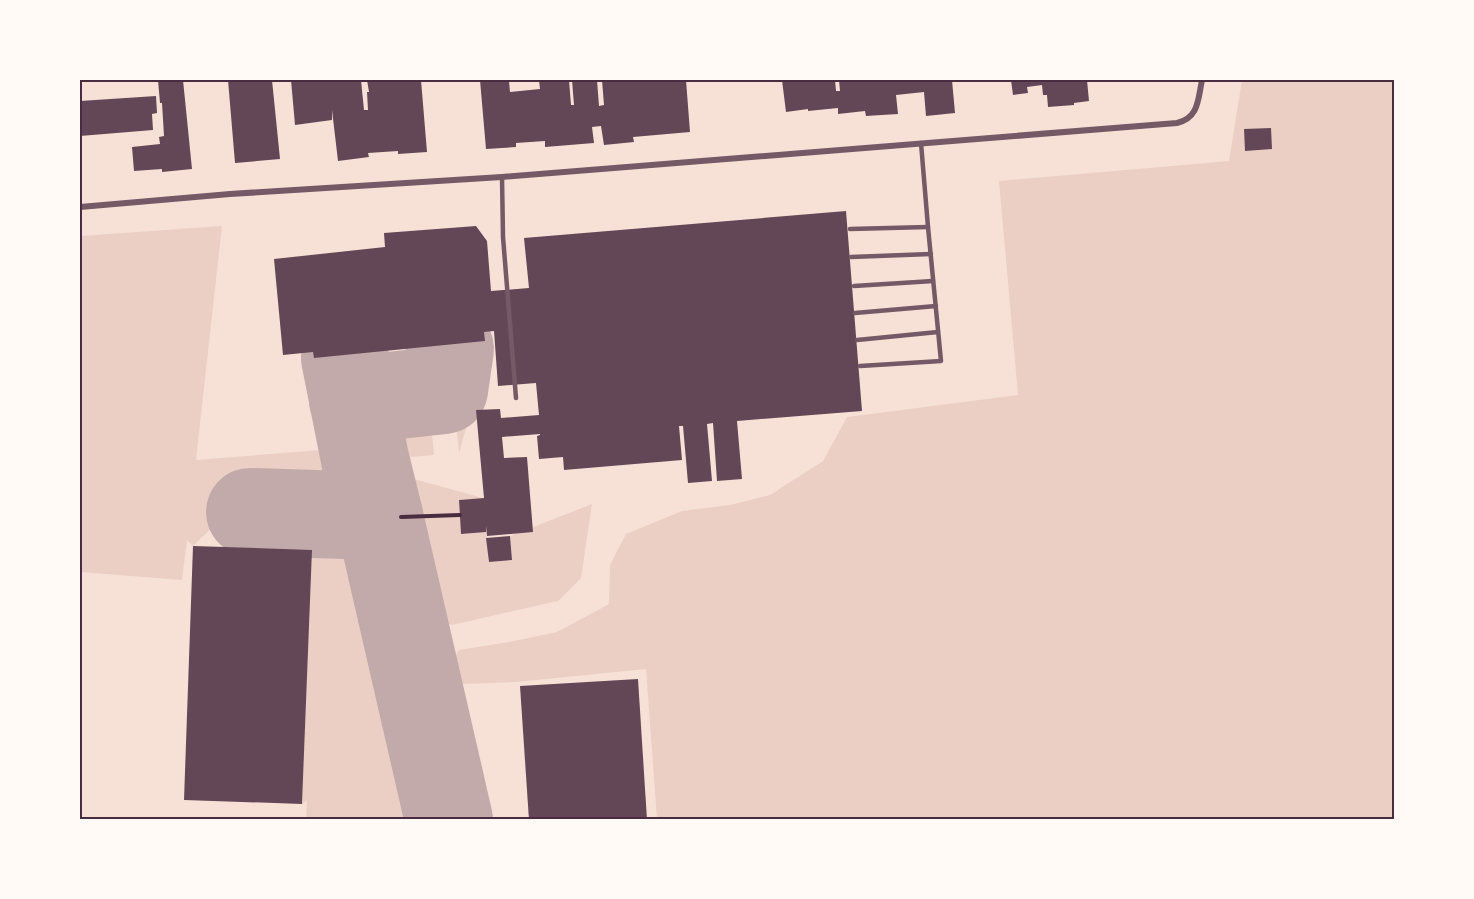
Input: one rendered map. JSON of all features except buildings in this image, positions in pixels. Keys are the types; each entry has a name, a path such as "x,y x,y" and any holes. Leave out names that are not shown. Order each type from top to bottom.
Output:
{"street":[{"path":"80,207 230,194 502,177 1177,123 1190,117 1197,107 1202,80"}],"lane":[{"path":"860,366 941,361 921,143"},
{"path":"502,177 503,237 516,399"},
{"path":"850,230 928,227"},
{"path":"851,257 930,254"},
{"path":"854,286 933,281"},
{"path":"855,313 936,306"},
{"path":"857,340 938,332"}],"path":[{"path":"401,517 460,515"}],"shaded area":[{"path":"1242,80 1394,80 1394,819 657,819 646,669 517,682 436,685 459,650 557,632 609,604 610,565 626,534 682,511 730,505 770,495 823,461 847,417 1018,395 999,181 1229,161"},
{"path":"222,226 196,460 321,450 321,436 335,442 346,454 358,483 359,502 352,504 240,501 193,546 187,540 182,580 80,572 80,236"},
{"path":"476,393 459,453 455,410 457,399 464,394"},
{"path":"411,413 423,419 430,429 434,455 387,459 379,420 387,414"},
{"path":"392,473 483,498 459,500 461,534 486,532 489,562 512,560 510,536 592,504 581,578 558,601 452,625 419,613"},
{"path":"278,521 354,525 367,545 431,819 306,819 307,801 302,804 312,550 261,538"}],"taxiway":[{"path":"353,400 444,390 450,349"},
{"path":"345,358 379,516"},
{"path":"250,512 379,516 449,820"}]}
